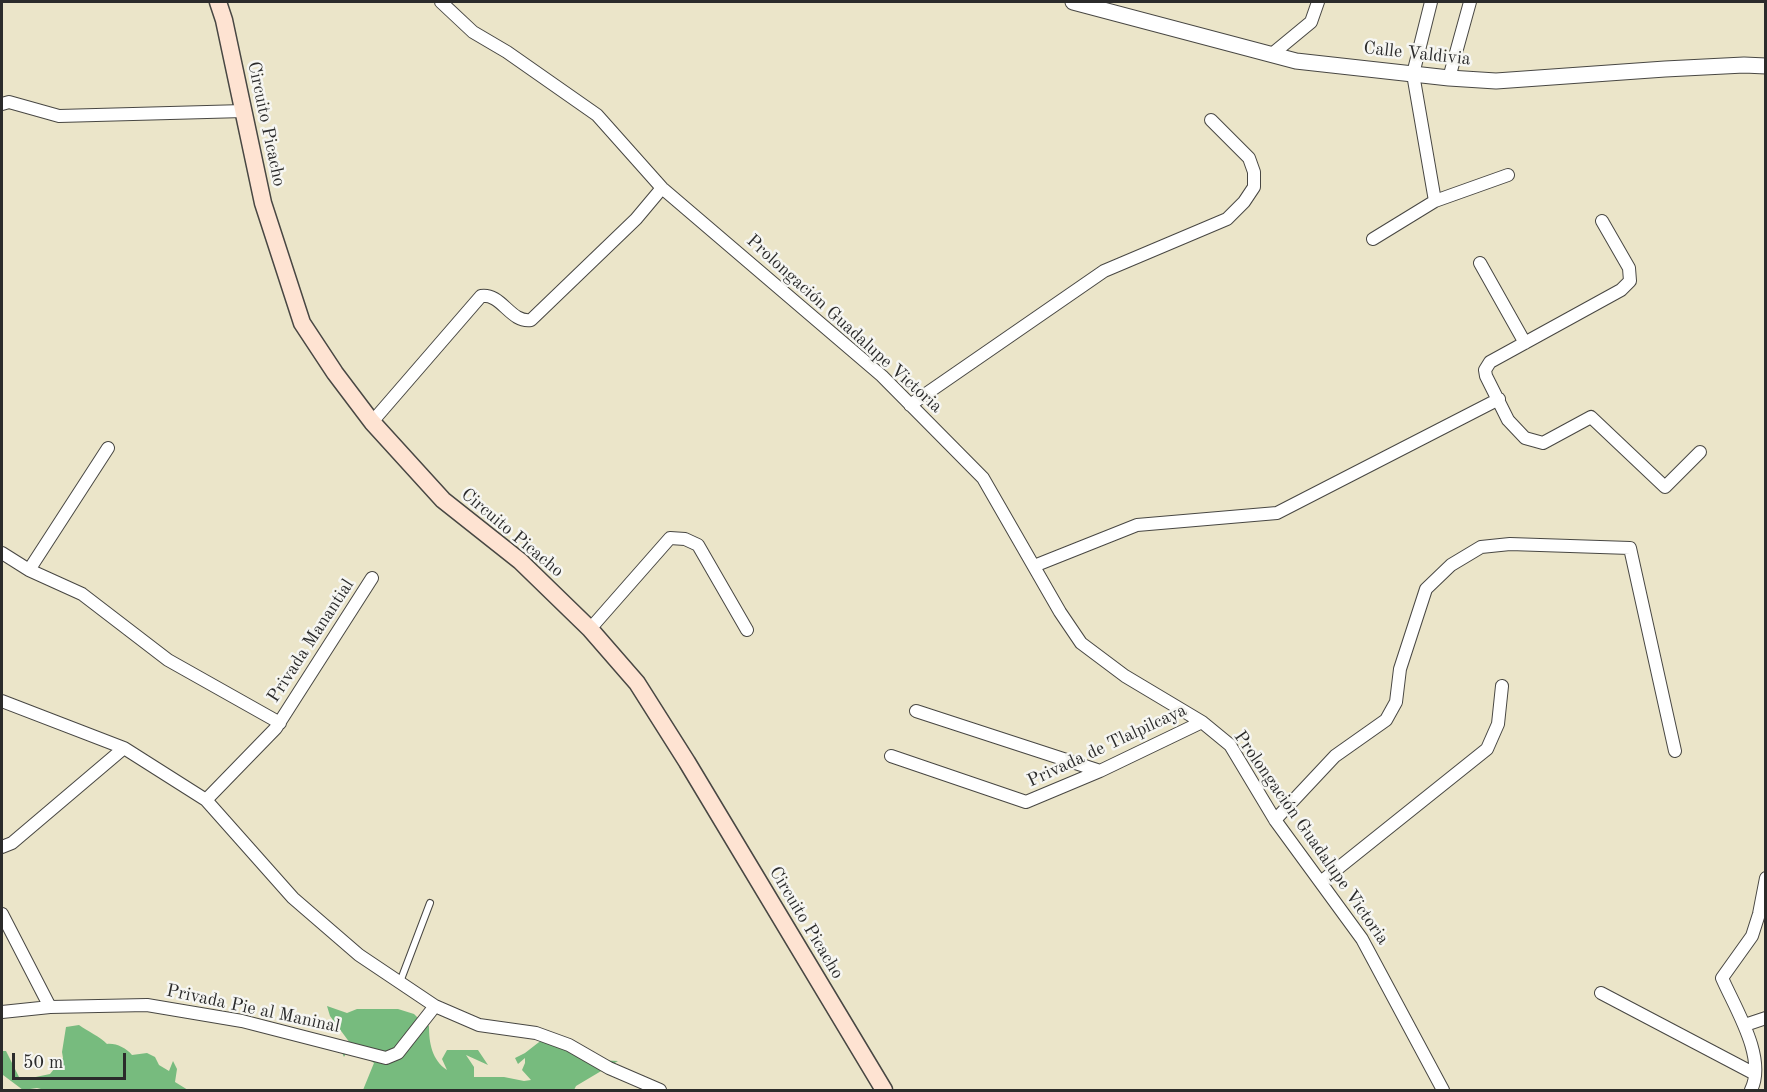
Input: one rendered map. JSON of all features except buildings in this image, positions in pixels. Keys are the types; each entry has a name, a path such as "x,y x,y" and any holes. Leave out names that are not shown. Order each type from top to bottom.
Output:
{"main road":[{"name":"Circuito Picacho","path":"218,2 224,20 263,203 302,323 335,373 372,422 443,500 520,561 590,629 637,683 884,1090"}],"street":[{"name":"Prolongación Guadalupe Victoria","path":"441,2 473,32 507,52 597,115 662,188 882,376 983,478 1060,612 1081,643 1125,676 1202,722 1230,745 1275,820 1322,881 1362,939 1443,1090"},
{"name":"Calle Valdivia","path":"1073,2 1296,61 1449,78 1496,81 1665,69 1766,66"},
{"path":"1271,55 1311,22 1318,2"},
{"path":"1431,2 1413,74 1435,201"},
{"path":"1449,78 1470,2"},
{"path":"2,104 9,102 59,116 244,111"},
{"path":"910,405 1104,271 1227,219 1244,202 1254,187 1254,172 1249,158 1211,120"},
{"path":"1373,239 1435,201 1508,175"},
{"path":"372,422 481,297 488,295 524,321 531,320 636,219 662,188"},
{"path":"1602,221 1629,268 1630,281 1621,290 1490,362 1485,370 1508,420 1525,438 1543,443 1591,417 1665,487 1700,452"},
{"path":"1480,263 1525,343"},
{"path":"1034,566 1137,525 1277,513 1498,399"},
{"path":"29,570 108,448"},
{"path":"590,629 670,538 685,539 698,545 747,630"},
{"path":"1275,820 1335,756 1386,720 1395,702 1400,669 1426,589 1451,565 1481,547 1510,544 1630,549 1676,752"},
{"path":"2,553 29,570 82,594 168,660 280,723"},
{"name":"Privada Manantial","path":"206,800 280,723 372,578"},
{"path":"1322,881 1487,749 1498,724 1502,686"},
{"path":"2,701 124,748 206,800 293,898 359,955 435,1006 479,1025 536,1033 569,1045 609,1068 660,1090"},
{"path":"916,711 1100,771"},
{"name":"Privada de Tlalpilcaya","path":"891,756 1026,802 1100,771 1202,722"},
{"path":"2,847 12,843 124,748"},
{"path":"1751,1090 1756,1065 1745,1025 1722,978 1752,936 1766,879"},
{"path":"2,914 50,1008"},
{"path":"1601,993 1755,1074"},
{"name":"Privada Pie al Maninal","path":"2,1012 147,1005 242,1021 386,1058 398,1053 435,1006"},
{"path":"1745,1025 1766,1018"}],"lane":[{"path":"400,982 430,903"}],"green space":[{"path":"327,1006 347,1013 357,1009 398,1009 414,1014 429,1026 432,1051 447,1070 442,1059 447,1050 478,1050 488,1065 466,1055 474,1067 474,1077 531,1080 522,1070 525,1058 518,1064 515,1058 543,1039 597,1060 618,1061 576,1086 574,1090 363,1090 374,1063 349,1047 344,1057 340,1048 350,1043 330,1016"},
{"path":"79,1025 107,1044 121,1046 132,1055 147,1053 155,1057 159,1065 169,1071 173,1061 177,1069 175,1082 188,1090 45,1090 37,1088 23,1090 3,1075 2,1051 6,1051 19,1077 31,1078 50,1074 63,1058 66,1027"}]}
